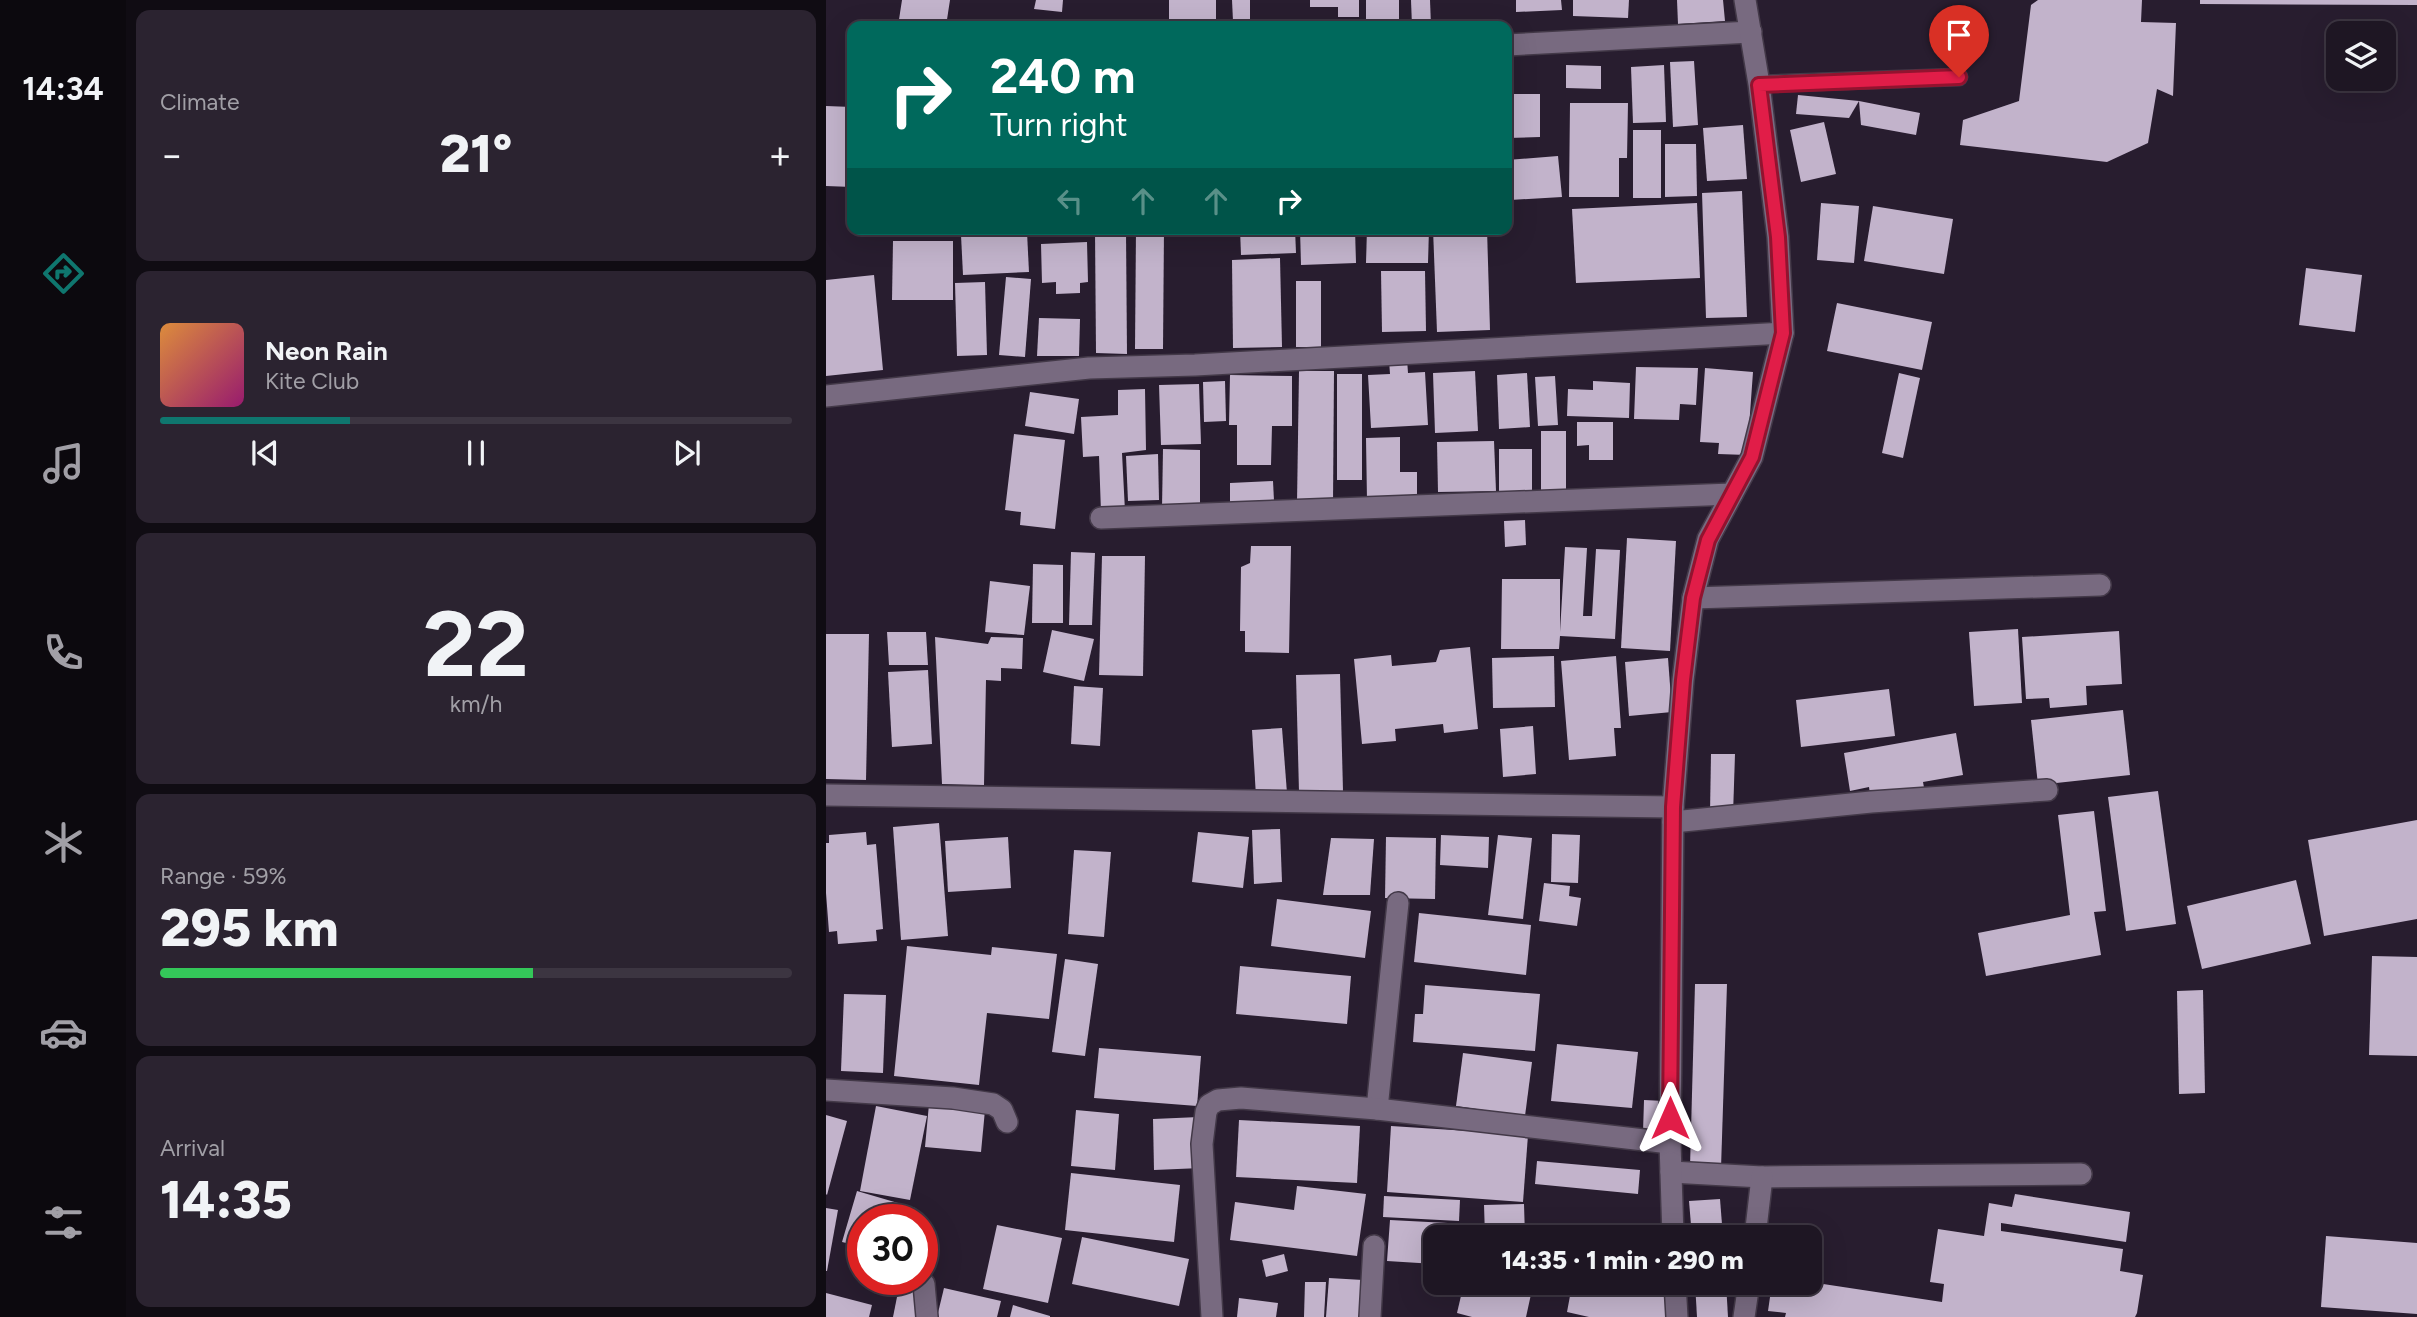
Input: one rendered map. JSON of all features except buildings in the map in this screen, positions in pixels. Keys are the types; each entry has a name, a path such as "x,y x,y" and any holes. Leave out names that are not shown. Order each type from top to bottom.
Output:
{"street":[{"path":"1673,1225 1670,1143 1673,814 1683,680 1693,598 1708,540 1752,457 1783,333 1778,237 1759,85 1745,0"},
{"path":"1512,45 1751,32"},
{"path":"826,396 963,379 1089,368 1195,365 1783,333"},
{"path":"1101,518 1732,494"},
{"path":"1693,598 2100,585"},
{"path":"826,795 1673,814 2047,790"},
{"path":"1377,1109 1398,903"},
{"path":"826,1090 953,1098 993,1104 1002,1110 1007,1122"},
{"path":"1212,1317 1202,1144 1203,1122 1209,1105 1218,1100 1241,1098 1377,1109 1670,1143"},
{"path":"1671,1172 1762,1177 2081,1174"},
{"path":"1756,1225 1762,1177"},
{"path":"1370,1317 1374,1246"},
{"path":"925,1295 928,1317"},
{"path":"1675,1295 1676,1317"},
{"path":"1744,1317 1747,1295"}],"lane":[{"path":"1759,85 1959,77"}],"route":[{"path":"1670,1118 1673,807 1683,680 1693,598 1708,540 1752,457 1783,333 1778,237 1759,85 1959,77"}]}
